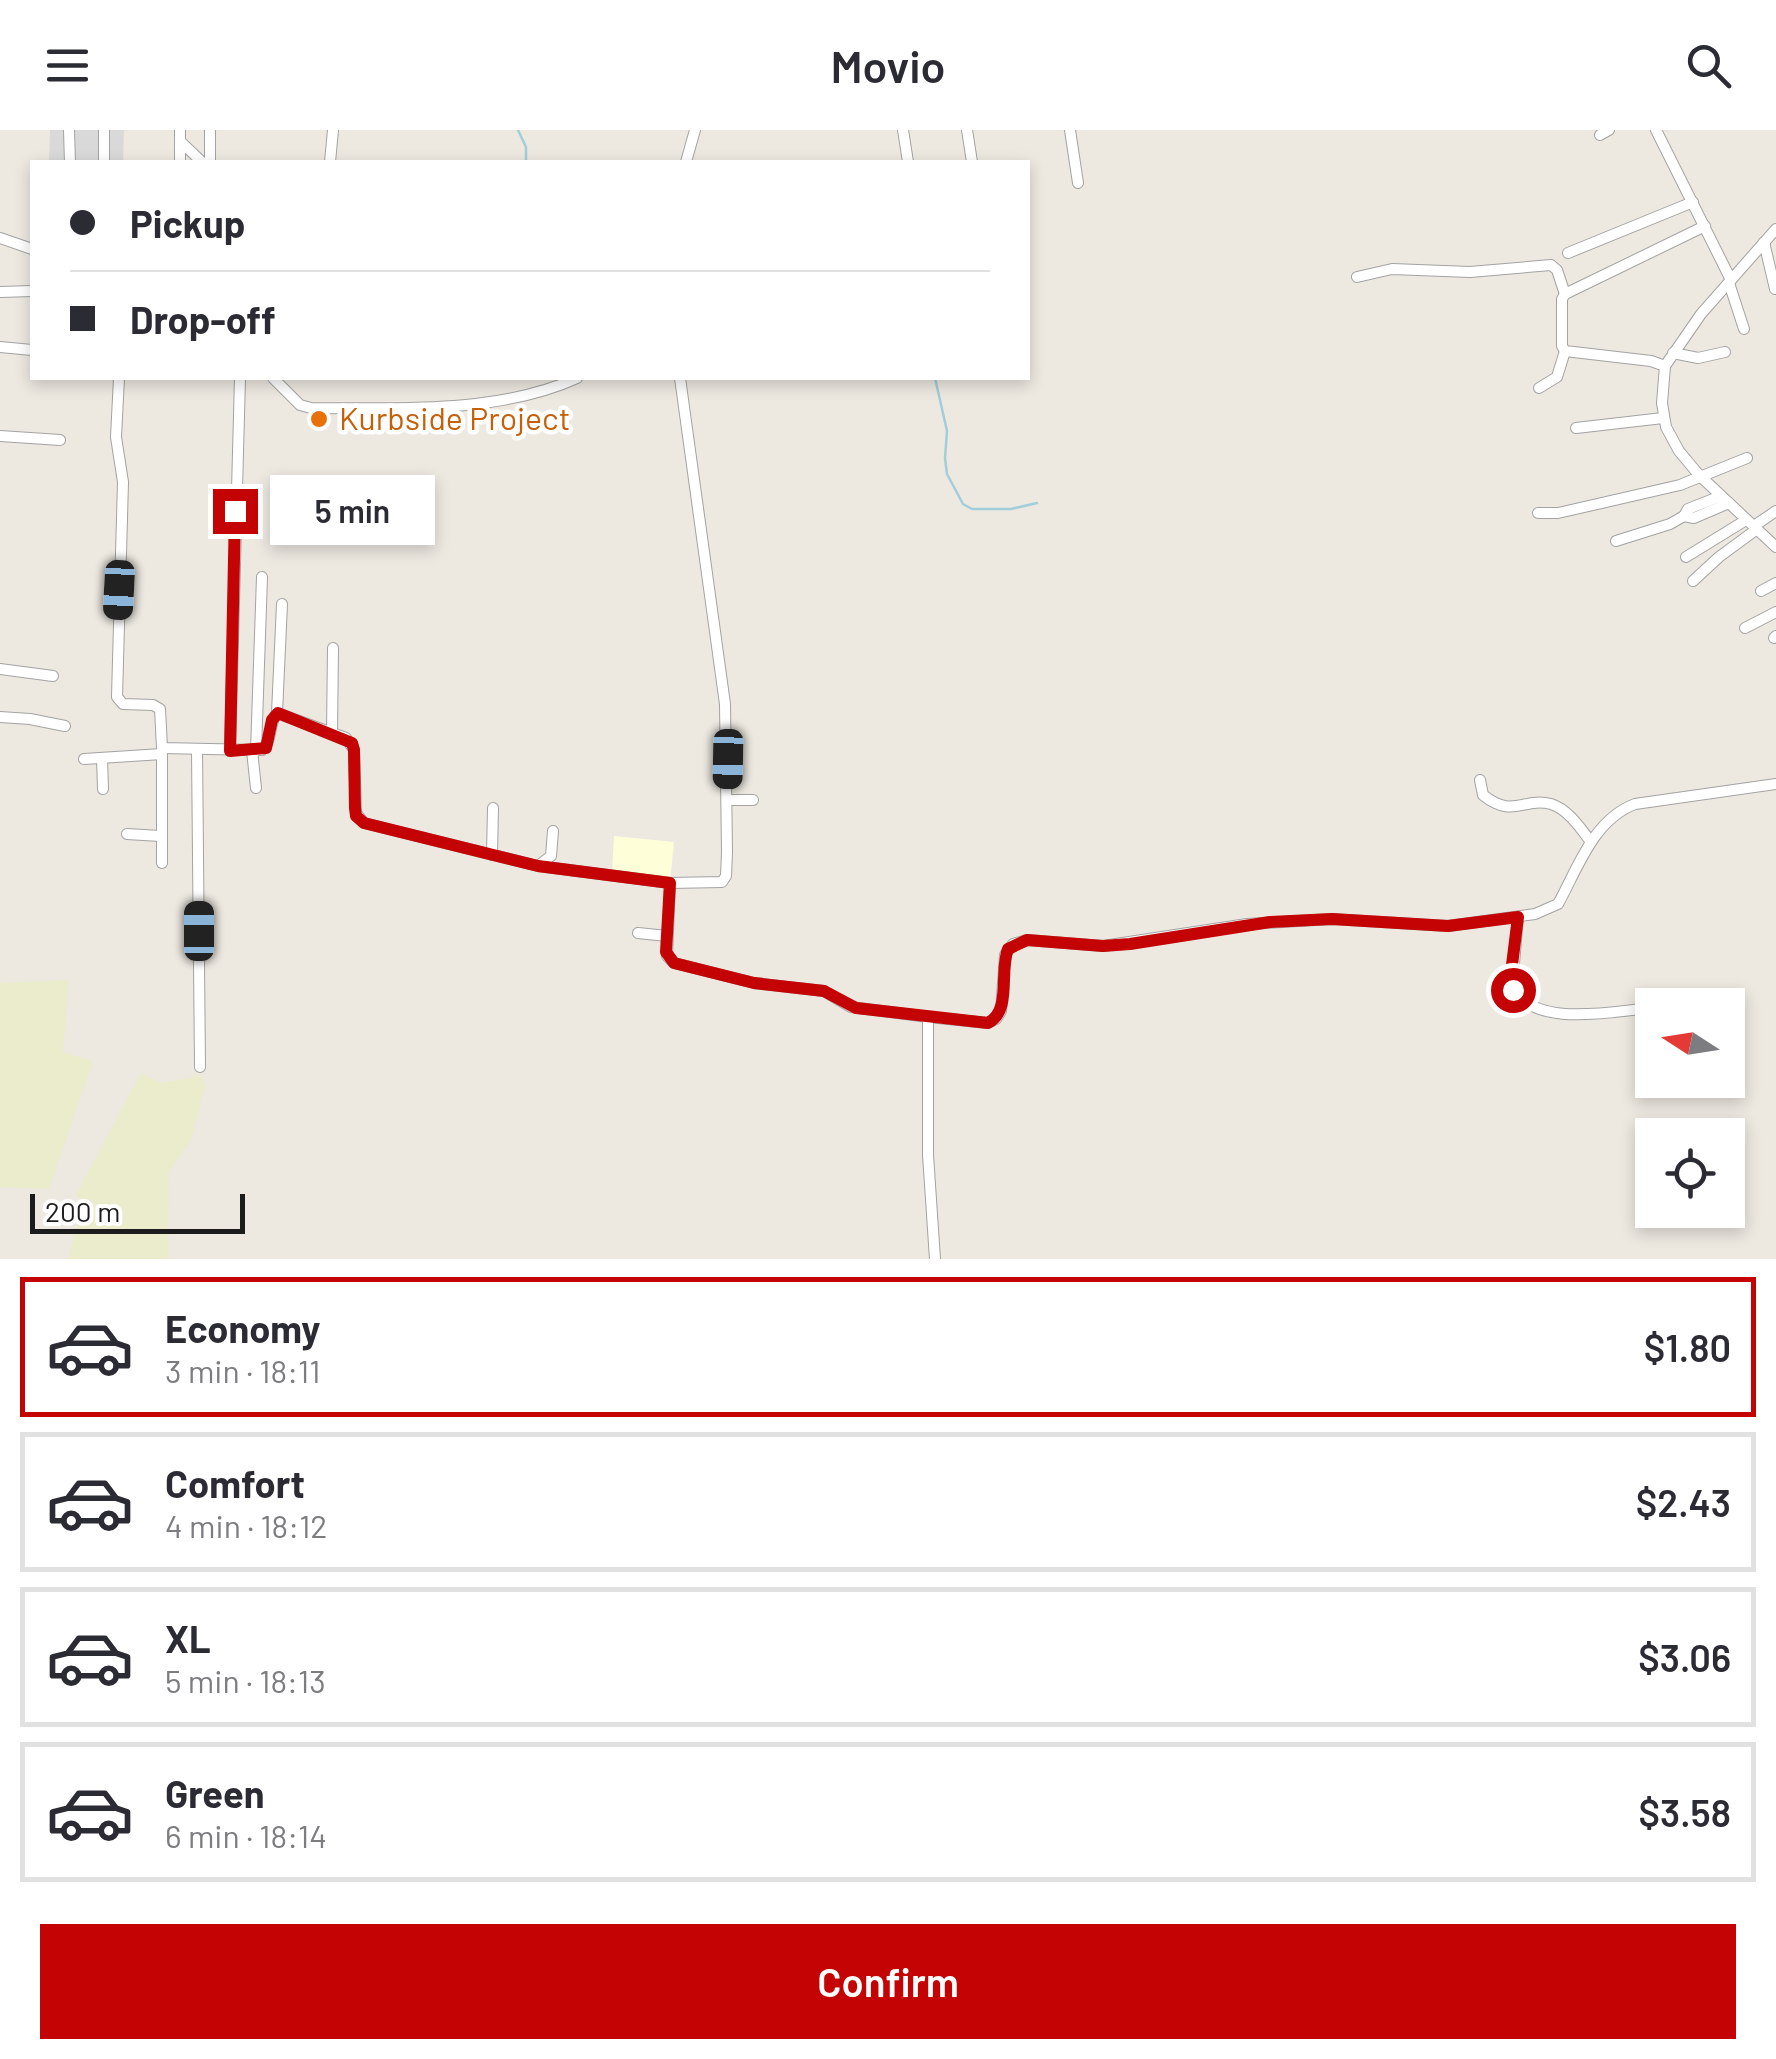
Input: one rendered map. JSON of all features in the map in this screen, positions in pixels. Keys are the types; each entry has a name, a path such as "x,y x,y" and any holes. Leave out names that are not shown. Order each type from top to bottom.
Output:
{"street":[{"path":"70,130 70,160"},
{"path":"104,130 104,160"},
{"path":"210,130 210,160"},
{"path":"330,160 332,130"},
{"path":"686,160 694,130"},
{"path":"903,130 908,160"},
{"path":"968,130 972,160"},
{"path":"1070,130 1078,183"},
{"path":"1656,130 1730,281 1744,329"},
{"path":"180,136 200,160"},
{"path":"1568,253 1693,202"},
{"path":"1665,366 1566,352 1562,346 1562,298 1705,226"},
{"path":"1776,229 1701,314 1665,366 1663,418 1671,440 1699,475 1776,547"},
{"path":"0,238 30,248"},
{"path":"1764,242 1775,289"},
{"path":"1357,276 1392,270 1470,272 1551,265 1558,270 1566,294"},
{"path":"0,292 30,291"},
{"path":"0,347 30,350"},
{"path":"1539,388 1557,377 1566,352"},
{"path":"1674,354 1698,358 1724,352"},
{"path":"119,380 116,437 123,482 117,697 123,704 153,705 160,709 162,863"},
{"path":"230,751 240,380"},
{"path":"275,380 300,404 311,408 439,407 536,392 571,380"},
{"path":"278,713 349,740 354,750 355,808 360,820 538,866 670,883 711,884 724,880 728,734 680,380"},
{"path":"1576,428 1663,418"},
{"path":"0,436 60,440"},
{"path":"1538,513 1558,513 1680,485 1747,458"},
{"path":"1616,540 1684,516 1694,518 1725,500"},
{"path":"1686,557 1776,511"},
{"path":"1693,581 1752,525"},
{"path":"256,788 254,751 262,576"},
{"path":"1762,591 1776,582"},
{"path":"84,758 162,751 254,751 268,744 272,720 278,713 282,604"},
{"path":"1745,628 1776,612"},
{"path":"332,733 333,648"},
{"path":"0,670 53,676"},
{"path":"0,718 65,726"},
{"path":"198,750 200,1067"},
{"path":"102,758 103,789"},
{"path":"1480,780 1483,795 1503,808 1556,806 1591,842"},
{"path":"670,883 667,956 674,963 754,983 824,991 850,1008 988,1023 1001,1011 1005,956 1014,944 1027,940 1103,946 1259,923 1332,919 1448,926 1535,914 1558,904 1591,842 1622,809 1776,784"},
{"path":"727,800 753,800"},
{"path":"492,855 493,808"},
{"path":"538,866 551,856 553,831"},
{"path":"127,834 160,836"},
{"path":"1518,917 1512,987 1528,1005 1556,1014 1635,1009"},
{"path":"638,932 667,936"},
{"path":"928,1017 928,1154 935,1259"}],"shaded area":[{"path":"50,130 124,130 123,160 49,160"},
{"path":"614,836 674,842 670,881 612,874"},
{"path":"69,980 63,1052 93,1061 49,1189 0,1187 0,983"},
{"path":"141,1073 162,1083 201,1075 205,1086 191,1140 169,1172 168,1259 68,1259 83,1204 76,1195"}],"waterway":[{"path":"518,130 526,147 526,160"},
{"path":"935,380 947,431 947,474 963,504 972,509 1011,509 1037,503"}],"place":[{"name":"Kurbside Project","path":"319,419"}],"route":[{"path":"235,511 230,751 266,748 272,720 278,713 352,743 356,813 364,823 538,866 670,883 666,952 674,963 754,983 824,991 850,1008 988,1023 1001,1011 1002,970 1008,949 1027,940 1103,946 1270,922 1332,919 1448,926 1518,917 1511,973 1513,990"}]}
